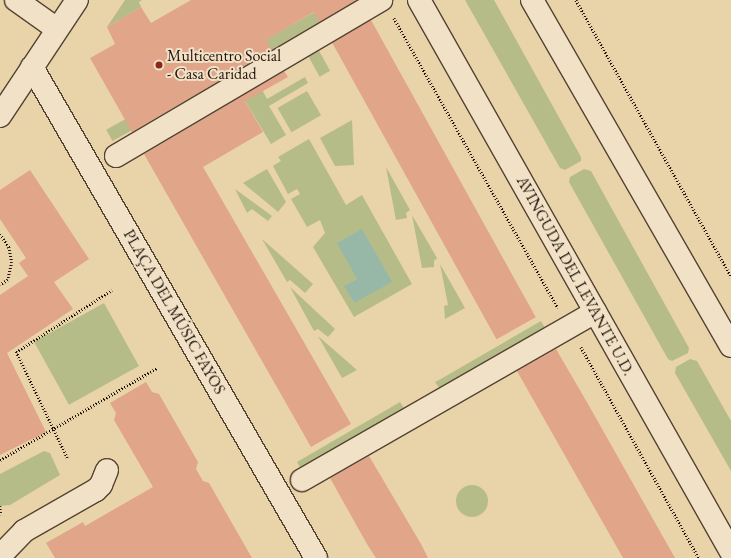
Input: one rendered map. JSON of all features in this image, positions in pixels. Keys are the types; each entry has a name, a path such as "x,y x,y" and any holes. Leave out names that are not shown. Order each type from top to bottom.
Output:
{"street":[{"path":"16,0 57,29"},
{"path":"0,116 77,0"},
{"name":"AVINGUDA DEL LEVANTE U.D.","path":"419,0 731,552"},
{"path":"532,0 731,346"},
{"path":"116,156 387,7"},
{"name":"PLAÇA DEL MÚSIC FAYOS","path":"32,67 316,558"},
{"path":"302,480 595,312"},
{"path":"0,556 24,531 96,490 101,485 107,470"}],"path":[{"path":"576,0 731,276"},
{"path":"387,7 699,558"},
{"path":"0,234 9,247 12,262 8,280 0,285"},
{"path":"68,458 16,352 112,290"},
{"path":"0,460 157,368"},
{"path":"0,506 1,515"}],"green space":[{"path":"125,0 142,0 139,2 141,7 107,27"},
{"path":"336,0 360,1 272,51 265,40"},
{"path":"465,0 494,0 581,157 581,161 565,170 560,168"},
{"path":"318,49 330,71 320,77 308,55"},
{"path":"212,71 218,82 112,141 106,130"},
{"path":"305,77 308,83 269,106 286,135 271,144 241,94 259,84 267,99"},
{"path":"307,91 321,115 292,132 278,108"},
{"path":"352,120 354,165 335,166 320,138"},
{"path":"309,139 346,205 362,195 412,284 354,317 313,247 325,233 320,220 307,227 291,199 300,194 297,189 288,194 273,166 281,161 278,157","holes":["357,279 354,303 345,286"]},
{"path":"386,167 410,210 406,213 407,218 396,220"},
{"path":"267,169 286,202 278,212 243,183"},
{"path":"584,169 591,171 689,348 688,353 672,361 668,359 569,182 570,177"},
{"path":"235,189 272,216 268,221 252,209 247,213"},
{"path":"412,215 437,258 434,261 434,267 422,268"},
{"path":"262,239 313,284 305,293 290,280 287,282"},
{"path":"440,264 465,308 445,319 444,306 448,305"},
{"path":"290,287 335,329 328,337 318,329 314,331"},
{"path":"104,303 139,366 69,405 34,342"},
{"path":"541,321 545,328 440,389 435,382 439,380"},
{"path":"318,336 357,370 342,378"},
{"path":"690,359 697,361 731,421 731,471 675,373 676,367"},
{"path":"400,402 405,410 301,469 297,462"},
{"path":"44,451 50,453 60,475 10,505 0,506 0,474"},
{"path":"469,485 475,485 484,489 488,501 484,513 475,517 469,517 460,513 456,504 456,498 460,489"}],"shaded area":[{"path":"362,229 392,282 354,303 344,286 357,279 337,243"}],"building":[{"name":"Multicentro Social - Casa Caridad","path":"191,0 356,0 320,22 314,12 266,40 272,50 132,132 90,58 115,44 107,27 141,7 151,23"},
{"path":"371,20 536,317 496,339 332,42"},
{"path":"284,71 288,77 245,101 263,132 203,167 351,424 311,447 144,154"},
{"path":"30,170 89,259 54,282 73,309 7,353 46,432 0,455 0,295 28,276 19,263 26,258 0,219 0,190"},
{"path":"556,349 675,558 623,558 517,371"},
{"path":"146,382 152,392 159,394 198,462 196,469 203,481 209,483 252,558 55,558 46,543 83,522 85,526 153,487 114,420 116,413 110,403"},
{"path":"369,456 428,558 376,558 367,544 330,478"}],"place":[{"name":"Multicentro Social - Casa Caridad","path":"159,65"}]}
